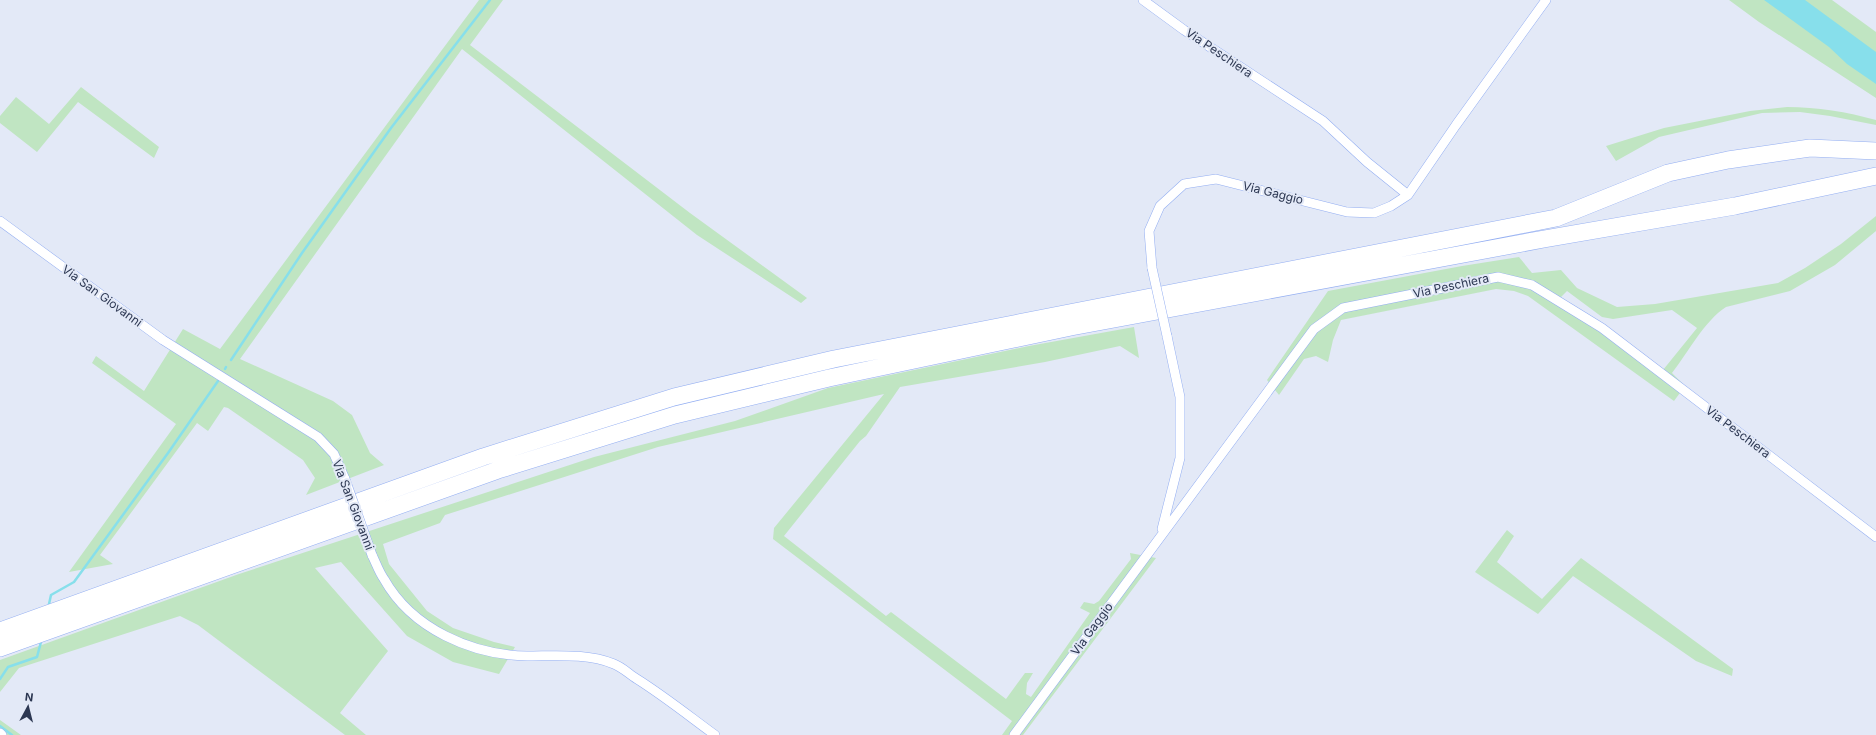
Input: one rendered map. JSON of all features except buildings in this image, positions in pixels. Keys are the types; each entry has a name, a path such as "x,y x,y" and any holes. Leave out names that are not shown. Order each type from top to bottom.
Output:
{"highway":[{"path":"0,631 483,456 674,397 834,359 1556,218 1676,171 1728,160 1810,148 1876,151"},
{"path":"0,648 498,470 675,415 829,378 1071,327 1536,240 1735,206 1876,176"}],"street":[{"name":"Via Peschiera","path":"1143,0 1197,39 1323,121 1367,162 1408,195"},
{"name":"Via Gaggio","path":"1160,537 1180,458 1180,397 1168,336 1152,268 1149,231 1160,206 1184,184 1216,179 1347,212 1374,213 1391,206 1408,195 1456,125 1546,0"},
{"name":"Via San Giovanni","path":"0,221 162,340 318,437 334,454 345,478 372,555 383,579 398,599 425,624 443,635 466,645 489,652 526,656 567,656 593,658 614,664 654,689 715,735"},
{"name":"Via Peschiera","path":"1170,523 1314,329 1343,308 1498,277 1532,285 1602,328 1876,537"},
{"name":"Via Gaggio","path":"1014,735 1170,523"}],"green space":[{"path":"479,0 503,0 470,45 690,213 807,298 801,303 697,235 462,49 240,359 333,401 352,415 370,453 384,465 306,495 315,478 303,460 228,408 224,407 208,431 197,423 100,555 113,564 69,572 176,424 92,363 96,356 144,391 183,329 220,349"},
{"path":"1729,0 1832,0 1876,32 1876,98 1759,22"},
{"path":"81,87 159,147 154,158 78,102 37,152 0,123 0,116 16,97 49,124"},
{"path":"1787,107 1832,110 1876,120 1876,125 1800,112 1762,113 1659,137 1616,161 1606,146 1664,128 1750,111"},
{"path":"1876,216 1876,231 1835,265 1790,291 1726,307 1718,313 1704,329 1672,373 1685,386 1674,401 1528,296 1514,291 1496,289 1341,320 1333,340 1328,362 1316,356 1304,359 1279,395 1267,380 1328,291 1519,257 1532,273 1561,270 1577,288 1617,307 1655,304 1778,283 1805,268 1841,244","holes":["1567,291 1602,317 1613,319 1672,310 1697,328 1663,370 1560,298"]},
{"path":"1134,327 1139,358 1120,346 1045,362 900,387 866,436 860,441 784,536 886,616 891,612 1006,699 1025,673 1033,673 1027,683 1026,694 1031,697 1090,613 1080,608 1084,602 1094,604 1099,601 1131,559 1130,553 1156,558 1023,735 1002,735 1012,721 773,539 774,528 884,394 658,447 445,515 440,523 383,544 389,564 427,611 453,628 494,642 515,647 499,674 453,662 407,636 341,562 315,568 388,651 340,713 366,735 345,735 198,625 180,616 19,668 0,692 0,660 239,574 594,457 735,421 828,388 1029,346"},
{"path":"1507,530 1514,536 1497,562 1542,599 1581,558 1733,669 1732,676 1696,661 1573,576 1538,614 1475,572"},
{"path":"0,720 21,735 0,735"}],"water":[{"path":"1764,0 1805,0 1876,52 1876,84 1847,64 1829,47"}],"waterway":[{"path":"231,360 302,253 391,128 490,0"},
{"path":"49,604 51,595 74,582 168,453 218,381"},
{"path":"0,679 8,667 37,657 41,642"},
{"path":"0,726 12,735"}]}
